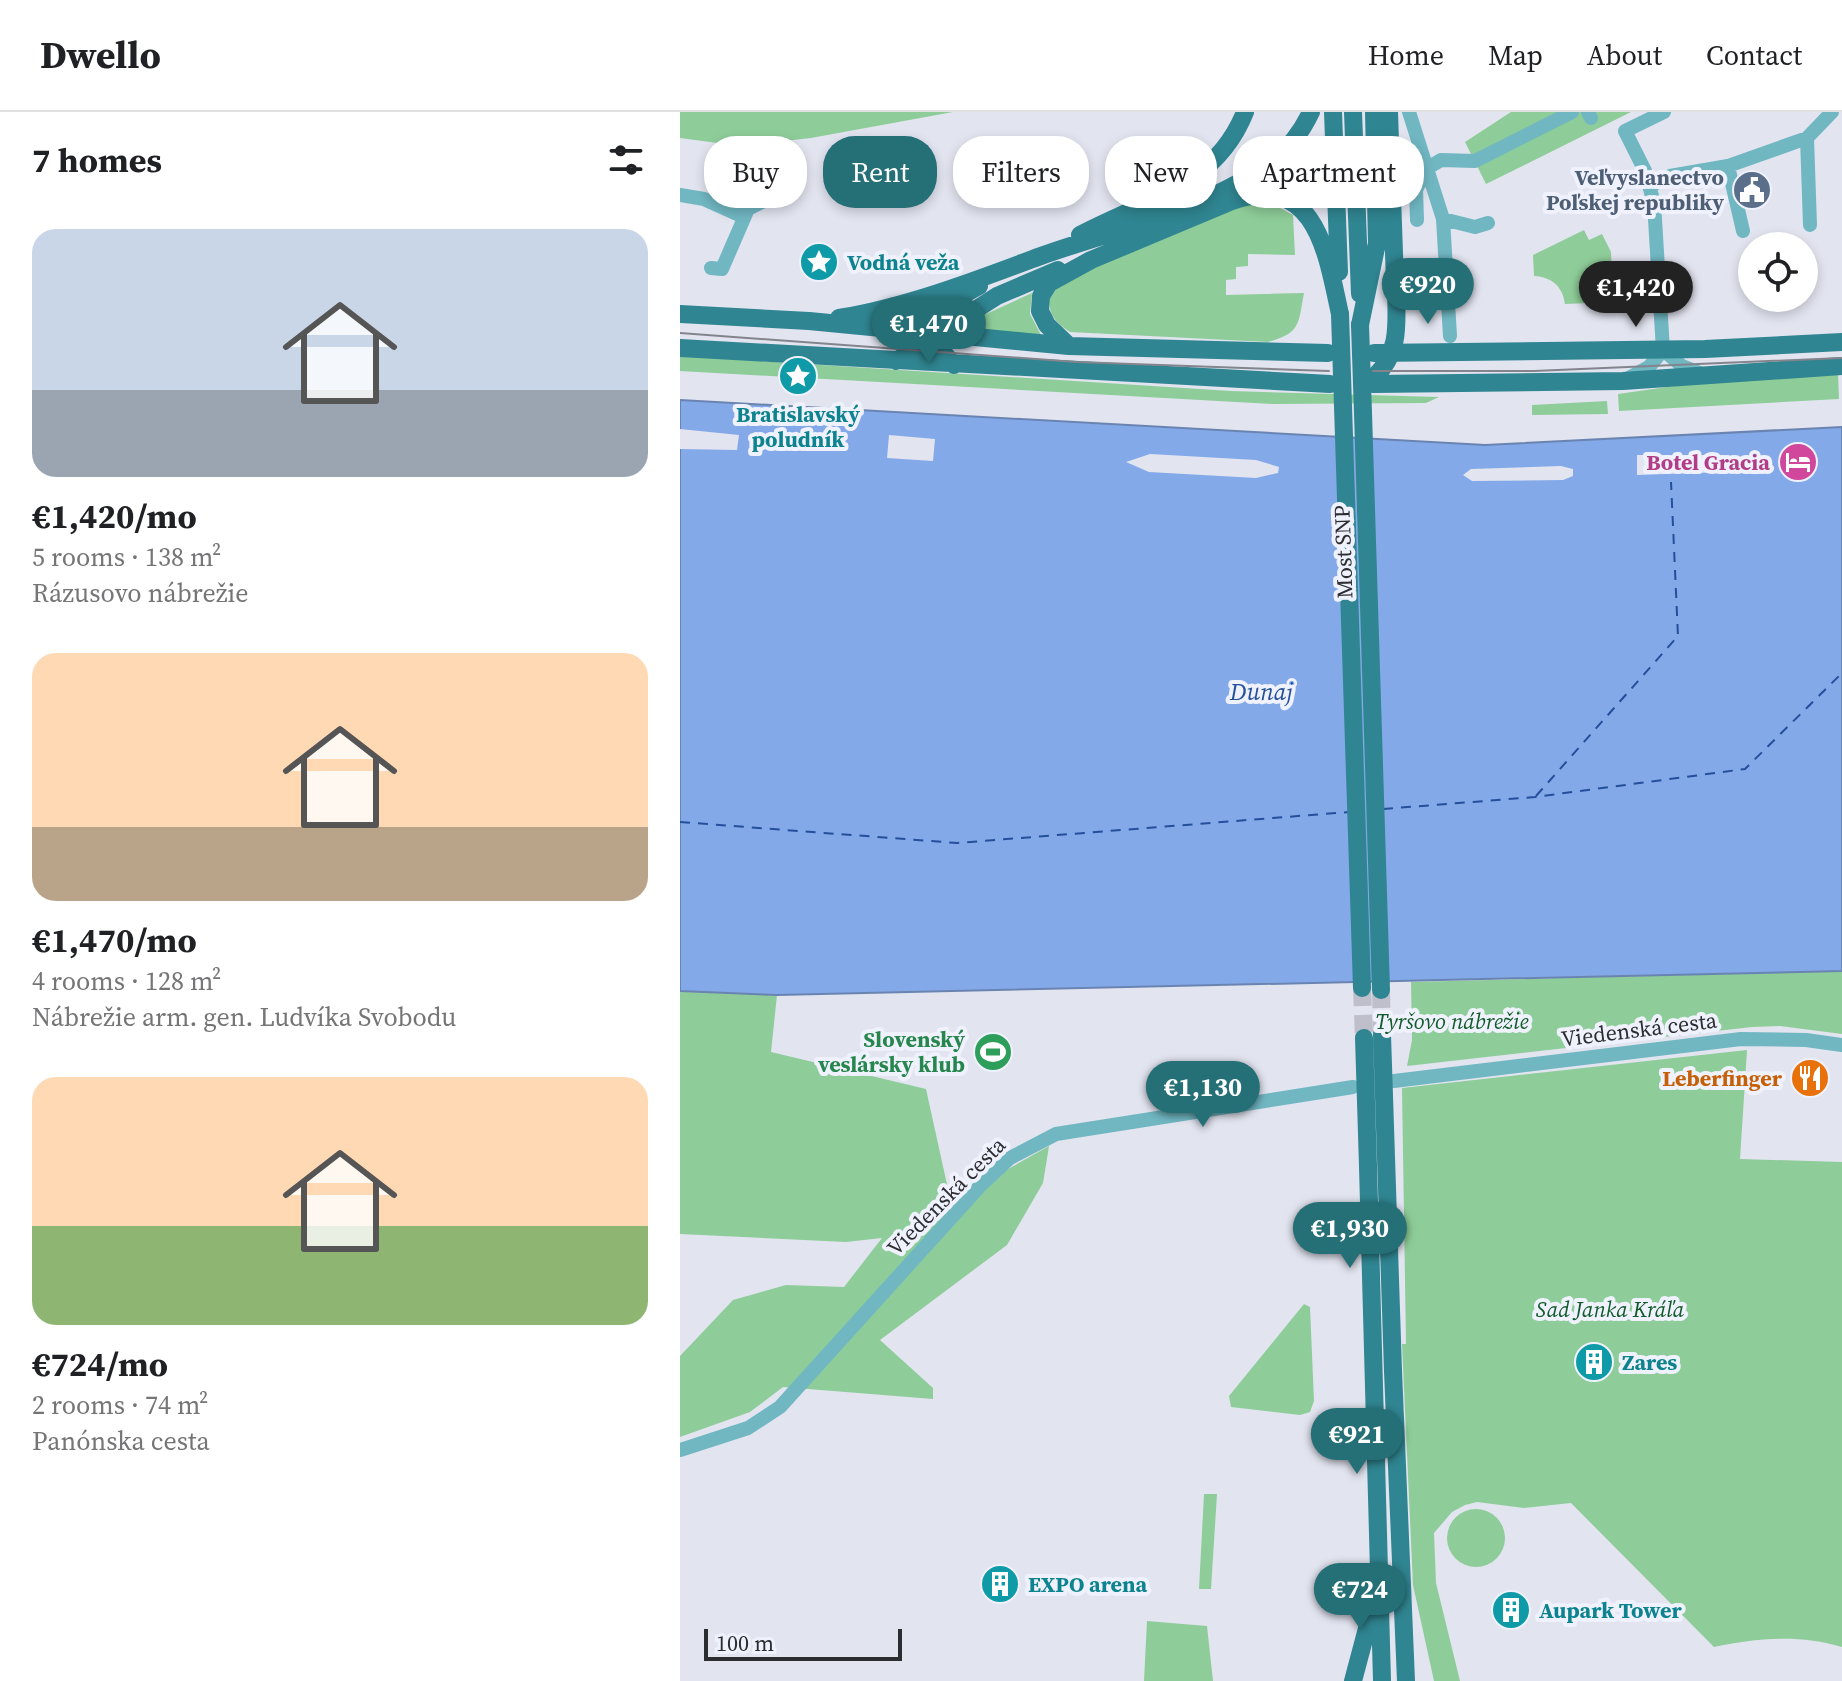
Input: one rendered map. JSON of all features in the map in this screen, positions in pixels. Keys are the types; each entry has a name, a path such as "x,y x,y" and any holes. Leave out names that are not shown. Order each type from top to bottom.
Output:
{"main road":[{"path":"1039,257 1189,183 1223,153 1245,112"},
{"path":"809,321 855,316 1123,230 1253,173 1290,145 1311,112"},
{"name":"Most SNP","path":"1333,112 1372,989 1353,112"},
{"path":"1360,325 1378,235 1380,114"},
{"path":"1380,114 1397,329 1383,353 1386,365 1373,381 1623,381 1842,366"},
{"path":"896,361 1010,290 1232,201 1260,196 1293,203 1317,228 1340,314"},
{"path":"1069,346 1042,318 1041,296 1060,275 1091,260"},
{"path":"954,365 942,351 934,317 940,309 1009,269"},
{"path":"680,314 809,321 1069,346 1319,353"},
{"path":"1397,329 1414,342 1445,344 1663,350 1842,342"},
{"path":"1383,353 1445,344"},
{"path":"680,348 1330,384"},
{"path":"1373,1036 1384,1371 1406,1681"},
{"path":"1382,1681 1380,1579 1384,1371"},
{"path":"1353,1681 1380,1579"},
{"path":"1403,1622 1419,1681"}],"street":[{"path":"1409,112 1443,219 1445,344"},
{"path":"1424,173 1441,160 1475,161 1572,112"},
{"path":"1623,381 1649,367 1663,350 1656,222 1650,186 1625,131 1664,112"},
{"path":"1650,186 1670,176 1728,166 1807,138 1832,112"},
{"path":"1807,138 1810,225"},
{"path":"1728,166 1743,231"},
{"path":"680,195 704,199 744,217"},
{"path":"711,268 722,269 750,208"},
{"path":"1417,208 1417,220"},
{"path":"1443,219 1475,227 1488,223"},
{"path":"1663,350 1682,366 1708,375"},
{"name":"Viedenská cesta","path":"1394,1081 1733,1040 1786,1039 1842,1045"},
{"name":"Viedenská cesta","path":"684,1449 748,1428 780,1407 980,1186 1010,1158 1035,1142 1081,1128 1353,1087"}],"green space":[{"path":"680,112 953,112 807,138 807,136 704,136 704,141 680,138"},
{"path":"1511,112 1631,112 1486,184 1465,142"},
{"path":"1233,207 1280,208 1293,215 1295,255 1248,254 1248,266 1236,267 1236,279 1226,280 1226,295 1304,293 1296,326 1287,335 1268,342 1070,332 1053,316 1049,292 1073,275"},
{"path":"1584,230 1589,240 1602,234 1611,252 1613,302 1565,304 1556,284 1534,276 1533,255"},
{"path":"1032,293 1030,314 1041,335 967,329 964,324"},
{"path":"680,356 1231,391 1439,397 1426,403 1273,404 680,371"},
{"path":"1838,372 1839,399 1619,411 1618,394 1723,379"},
{"path":"1607,401 1608,414 1532,415 1532,405"},
{"name":"Tyršovo nábrežie","path":"1842,971 1842,1034 1780,1026 1752,1027 1407,1066 1412,1040 1411,982"},
{"path":"680,991 777,995 771,1052 926,1089 948,1189 965,1209 1001,1173 1049,1146 1043,1183 1007,1245 880,1340 933,1388 933,1399 783,1387 750,1412 680,1437 680,1356 733,1300 786,1285 844,1287 882,1238 846,1242 680,1234"},
{"name":"Sad Janka Kráľa","path":"1747,1050 1740,1159 1842,1162 1842,1647 1810,1640 1778,1639 1714,1647 1571,1503 1524,1508 1477,1502 1452,1512 1434,1533 1436,1583 1460,1681 1434,1681 1413,1585 1402,1344 1406,1344 1402,1088"},
{"path":"1304,1304 1310,1307 1314,1401 1310,1412 1300,1415 1231,1407 1229,1396"},
{"path":"1204,1494 1217,1494 1211,1589 1199,1589"},
{"path":"1476,1509 1487,1511 1496,1518 1503,1527 1503,1549 1496,1558 1487,1565 1476,1567 1465,1565 1456,1558 1449,1549 1447,1538 1449,1527 1456,1518 1465,1511"},
{"path":"1147,1621 1207,1626 1213,1681 1144,1681"}],"water":[{"name":"Dunaj","path":"680,400 1485,445 1842,427 1842,971 777,995 680,991"}],"pier":[{"path":"680,429 739,435 737,450 680,449"},
{"path":"889,435 935,439 933,461 887,458"},
{"path":"1150,454 1256,460 1279,467 1278,473 1256,478 1149,472 1126,462"},
{"path":"1637,455 1723,455 1723,472 1637,475"},
{"path":"1561,466 1573,469 1573,476 1563,480 1472,481 1463,475 1471,469"}],"ferry route":[{"path":"1536,796 1678,636 1671,482"},
{"path":"1383,809 1535,797 1745,769 1842,673"},
{"path":"680,822 957,843 1349,812"}],"tunnel":[{"path":"1362,988 1364,1038"},
{"path":"1381,990 1382,1035"}],"tram line":[{"path":"680,333 1076,362 1329,371"},
{"path":"1373,371 1534,371 1842,358"}],"place":[{"name":"Veľvyslanectvo Poľskej republiky","path":"1752,190"},
{"name":"Vodná veža","path":"819,262"},
{"name":"Bratislavský poludník","path":"798,376"},
{"name":"Botel Gracia","path":"1798,462"},
{"name":"Slovenský veslársky klub","path":"993,1052"},
{"name":"Leberfinger","path":"1810,1078"},
{"name":"Zares","path":"1594,1362"},
{"name":"EXPO arena","path":"1000,1584"},
{"name":"Aupark Tower","path":"1511,1610"}]}
